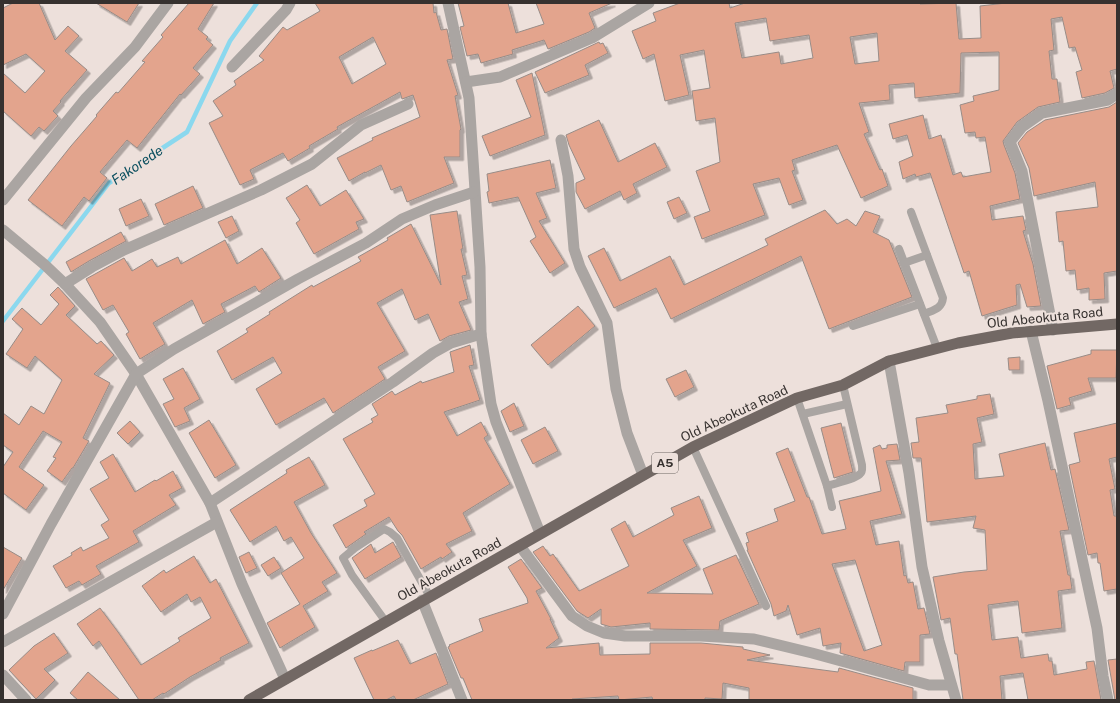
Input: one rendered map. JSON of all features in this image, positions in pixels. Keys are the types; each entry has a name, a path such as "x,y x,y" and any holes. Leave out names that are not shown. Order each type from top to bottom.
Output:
{"highway":[{"name":"Old Abeokuta Road","path":"249,700 520,546 643,474 693,447 797,398 843,385 889,361 958,343 1031,331 1117,324"}],"street":[{"path":"3,200 86,98 135,47 168,3"},
{"path":"232,67 286,10 290,3"},
{"path":"448,3 466,82 480,267 481,334 491,404 496,422 540,533"},
{"path":"466,82 500,77 592,38 649,3"},
{"path":"1053,330 1022,171 1010,142 1022,127 1042,113 1108,100 1117,94"},
{"path":"66,284 92,267 124,250 261,190 312,164 361,125 408,104"},
{"path":"561,140 568,176 574,249 580,267 607,323 616,389 626,433 643,474"},
{"path":"3,614 51,524 136,374 174,349 298,279 366,243 402,219 474,192"},
{"path":"3,230 66,284 100,322 136,374 210,503 242,584 284,679"},
{"path":"1031,331 1048,401 1095,621 1108,700"},
{"path":"210,503 393,382 433,353 451,343 481,334"},
{"path":"889,361 909,473 922,567 939,641 956,700"},
{"path":"4,640 217,522"},
{"path":"520,546 572,616 587,626 604,633 625,636 701,636 754,639 812,653 928,685 951,685"},
{"path":"426,599 462,700"},
{"path":"3,675 26,700"}],"lane":[{"path":"911,212 943,298 942,304 939,308 924,314"},
{"path":"899,249 937,348"},
{"path":"904,263 927,255"},
{"path":"853,326 920,304"},
{"path":"827,486 853,478 862,471 862,465 843,385"},
{"path":"797,398 827,486 832,507"},
{"path":"802,414 847,404"},
{"path":"693,447 766,606"},
{"path":"386,622 352,575 343,558 355,548 384,529 397,538 426,599"}],"building":[{"path":"13,3 39,3 55,40 68,26 79,36 65,51 87,70 53,111 58,116 44,131 39,127 31,136 3,111 3,73 25,93 45,71 26,54 3,65 3,8"},
{"path":"96,3 139,3 127,22"},
{"path":"189,3 214,3 198,29 208,37 206,39 213,45 193,68 200,74 181,95 180,94 137,148 127,140 100,172 107,178 89,201 84,197 62,226 28,200 97,116 96,115 116,92 118,93 145,62 142,61 163,37 161,35"},
{"path":"315,3 433,3 434,13 436,12 441,30 447,29 453,59 447,60 458,95 455,96 461,129 460,157 444,157 454,183 407,202 401,186 391,190 381,165 349,181 337,158 373,140 372,138 420,117 413,95 402,99 400,92 337,127 338,129 309,146 310,148 288,161 283,153 250,170 254,179 240,185 209,123 223,116 213,101 236,85 234,81 264,60 259,56 283,27 287,30 320,11","holes":["373,37 386,64 352,84 339,57"]},
{"path":"458,3 508,3 516,33 544,24 536,3 612,3 589,13 595,28 589,32 548,49 544,40 512,50 513,54 481,63 478,54 467,56 460,27 464,26"},
{"path":"680,3 729,3 730,8 745,3 956,3 959,39 981,38 980,6 1006,3 1117,3 1117,69 1110,71 1114,88 1105,93 1082,98 1076,72 1082,70 1075,47 1069,48 1062,17 1051,19 1054,50 1049,51 1052,79 1057,79 1060,102 1038,107 1017,122 1003,141 1015,173 1020,199 990,206 992,220 1023,216 1026,230 1023,231 1033,264 1041,306 1027,307 1020,284 1016,285 1017,305 982,316 969,271 964,273 930,173 916,177 915,174 903,179 899,162 913,156 907,135 893,139 889,124 923,115 929,139 941,135 953,175 961,172 963,177 991,172 985,137 976,138 975,132 965,133 960,105 974,101 973,96 999,90 999,52 961,53 960,93 915,98 914,83 889,85 890,100 859,103 869,132 864,134 880,170 882,169 888,186 861,198 837,145 792,160 795,170 792,171 803,200 789,205 779,178 753,184 765,215 702,239 694,217 710,211 696,171 720,162 715,118 696,121 692,91 710,88 704,50 680,55 689,95 665,101 654,54 643,59 632,31 656,21 653,13","holes":["766,18 770,41 809,35 813,58 781,64 779,52 742,58 735,23","877,33 879,61 855,64 850,37"]},
{"path":"599,42 600,44 603,43 608,53 585,65 589,75 545,93 535,72"},
{"path":"532,73 545,135 490,156 482,136 531,117 516,80"},
{"path":"1117,102 1117,271 1104,273 1105,299 1089,300 1089,288 1077,290 1075,270 1066,271 1063,241 1059,242 1056,212 1098,207 1095,182 1034,196 1029,168 1018,143 1027,132 1045,120 1109,107"},
{"path":"599,120 618,162 655,143 667,167 633,184 637,193 624,200 620,191 585,209 576,192 576,183 585,179 569,145 566,135"},
{"path":"550,160 556,188 536,193 547,218 539,221 565,263 550,273 530,241 536,237 518,197 489,203 487,192 489,191 487,174"},
{"path":"307,185 320,206 346,190 364,219 356,222 359,229 314,254 296,223 300,220 286,198"},
{"path":"193,186 203,208 164,225 155,204"},
{"path":"679,197 687,213 674,219 667,202"},
{"path":"141,199 149,216 126,226 119,209"},
{"path":"825,210 837,224 847,219 856,226 865,211 880,216 873,232 889,240 912,297 829,329 801,256 671,319 656,288 614,308 588,256 604,248 620,281 670,256 684,285 768,245 765,239"},
{"path":"457,211 463,249 461,249 467,275 462,276 468,299 459,302 471,330 449,336 440,341 428,314 415,320 402,289 377,303 405,351 378,367 385,379 333,413 324,398 276,425 256,389 282,373 273,357 232,380 217,351 248,332 246,329 270,314 269,312 312,285 313,287 361,261 358,257 388,240 387,238 411,224 441,285 430,215"},
{"path":"232,216 239,231 226,238 218,222"},
{"path":"121,232 126,241 71,272 66,262"},
{"path":"225,240 237,264 262,248 281,278 259,292 255,286 221,304 225,312 203,324 192,300 153,323 165,344 140,359 126,334 129,332 113,305 103,310 86,279 124,258 132,271 152,259 157,267 178,257 181,264"},
{"path":"58,287 75,306 66,315 97,344 101,341 114,355 94,374 110,383 83,438 89,441 73,468 62,482 47,471 56,458 53,457 62,442 43,431 19,467 44,485 26,510 3,493 3,467 13,452 3,445 3,413 19,425 31,406 44,414 62,380 35,356 27,368 6,354 23,329 12,319 22,308 41,325 59,304 50,295"},
{"path":"578,306 595,326 548,365 531,345"},
{"path":"470,345 474,365 469,366 480,400 444,412 457,436 481,422 488,435 484,438 510,484 463,513 472,531 446,544 452,552 442,559 441,557 421,569 402,535 389,517 364,532 366,534 346,548 333,525 367,506 364,500 375,494 343,439 373,422 371,419 378,415 372,404 392,391 395,395 421,381 422,383 454,372 450,352"},
{"path":"1091,350 1117,350 1116,378 1088,378 1092,391 1069,398 1071,405 1057,409 1047,366 1091,354"},
{"path":"1020,357 1020,370 1009,370 1008,358"},
{"path":"183,368 200,399 184,408 190,421 175,427 163,404 174,399 163,379"},
{"path":"686,370 694,387 675,397 666,379"},
{"path":"990,394 994,414 977,418 982,442 973,444 975,479 1004,476 999,454 1045,443 1051,470 1055,469 1069,530 1060,531 1072,589 1058,591 1062,628 1022,633 1018,601 988,605 992,640 1018,637 1021,658 1048,654 1049,661 1052,661 1054,675 1087,669 1086,662 1094,661 1101,700 1028,700 1023,673 1000,676 1002,700 963,700 957,654 955,654 950,618 941,620 933,577 987,570 985,530 973,528 976,516 927,522 921,458 913,458 911,443 919,442 916,418 948,413 946,405 977,399 977,396"},
{"path":"514,403 524,426 510,432 501,411"},
{"path":"209,420 236,465 215,478 189,433"},
{"path":"130,421 140,432 128,444 117,433"},
{"path":"841,423 853,472 834,478 821,428"},
{"path":"1117,423 1117,457 1109,459 1115,489 1110,490 1114,516 1117,516 1117,589 1104,591 1097,553 1088,555 1069,465 1080,462 1074,433"},
{"path":"545,427 558,451 533,464 521,440"},
{"path":"897,444 900,460 886,461 902,514 870,521 876,545 899,541 904,576 906,575 908,583 913,582 918,609 924,608 930,634 920,635 920,662 905,662 904,671 840,653 841,643 823,646 820,628 797,635 788,605 786,611 774,616 771,604 747,550 746,543 749,542 746,533 778,521 774,509 795,501 776,453 788,448 807,497 809,497 822,534 846,529 839,501 881,491 873,448 880,445 882,449 887,448 887,445","holes":["855,560 882,645 864,651 832,564"]},
{"path":"113,454 135,492 173,471 182,488 169,495 176,505 133,531 139,542 96,566 101,574 82,585 79,581 66,588 53,566 72,555 71,553 81,547 83,551 109,538 101,525 109,520 90,489 109,478 100,462"},
{"path":"309,457 325,485 294,502 311,533 337,573 322,582 328,591 303,606 315,627 280,648 267,623 300,604 281,573 304,558 291,537 284,541 276,526 250,542 230,510 287,473 286,470"},
{"path":"699,496 712,528 683,540 697,566 647,593 713,594 703,569 736,555 759,604 720,621 719,630 650,629 650,623 611,627 601,624 601,609 588,618 577,611 533,552 543,546 550,556 553,554 579,591 629,566 611,529 625,521 633,537 674,515 671,508"},
{"path":"393,542 401,557 365,579 352,558 371,544 375,553"},
{"path":"3,547 22,558 3,590"},
{"path":"249,552 257,568 246,573 239,557"},
{"path":"194,556 210,583 216,579 249,643 220,658 221,660 190,677 164,694 163,693 152,700 139,700 99,641 93,646 77,624 100,608 141,665 180,641 178,638 211,618 200,597 191,602 187,594 161,612 142,586 164,570 166,573"},
{"path":"274,557 281,568 268,576 261,565"},
{"path":"521,559 542,588 536,591 559,638 546,648 599,643 600,655 650,654 650,643 701,643 743,647 743,649 770,655 747,660 838,672 839,668 913,688 913,700 749,700 749,688 723,683 722,699 705,698 705,700 653,700 652,697 619,700 618,696 572,699 573,700 472,700 448,647 450,646 449,645 483,631 479,619 528,603 527,598 508,567"},
{"path":"54,633 68,653 44,669 55,680 36,699 9,670 34,646"},
{"path":"398,640 410,664 436,653 448,684 413,700 396,700 394,696 386,700 374,700 354,658"},
{"path":"1117,659 1117,700 1115,700 1108,660"},
{"path":"88,672 120,700 78,700 70,693"}],"waterway":[{"name":"Fakorede","path":"3,321 109,183 187,132 230,41 257,3"}]}
